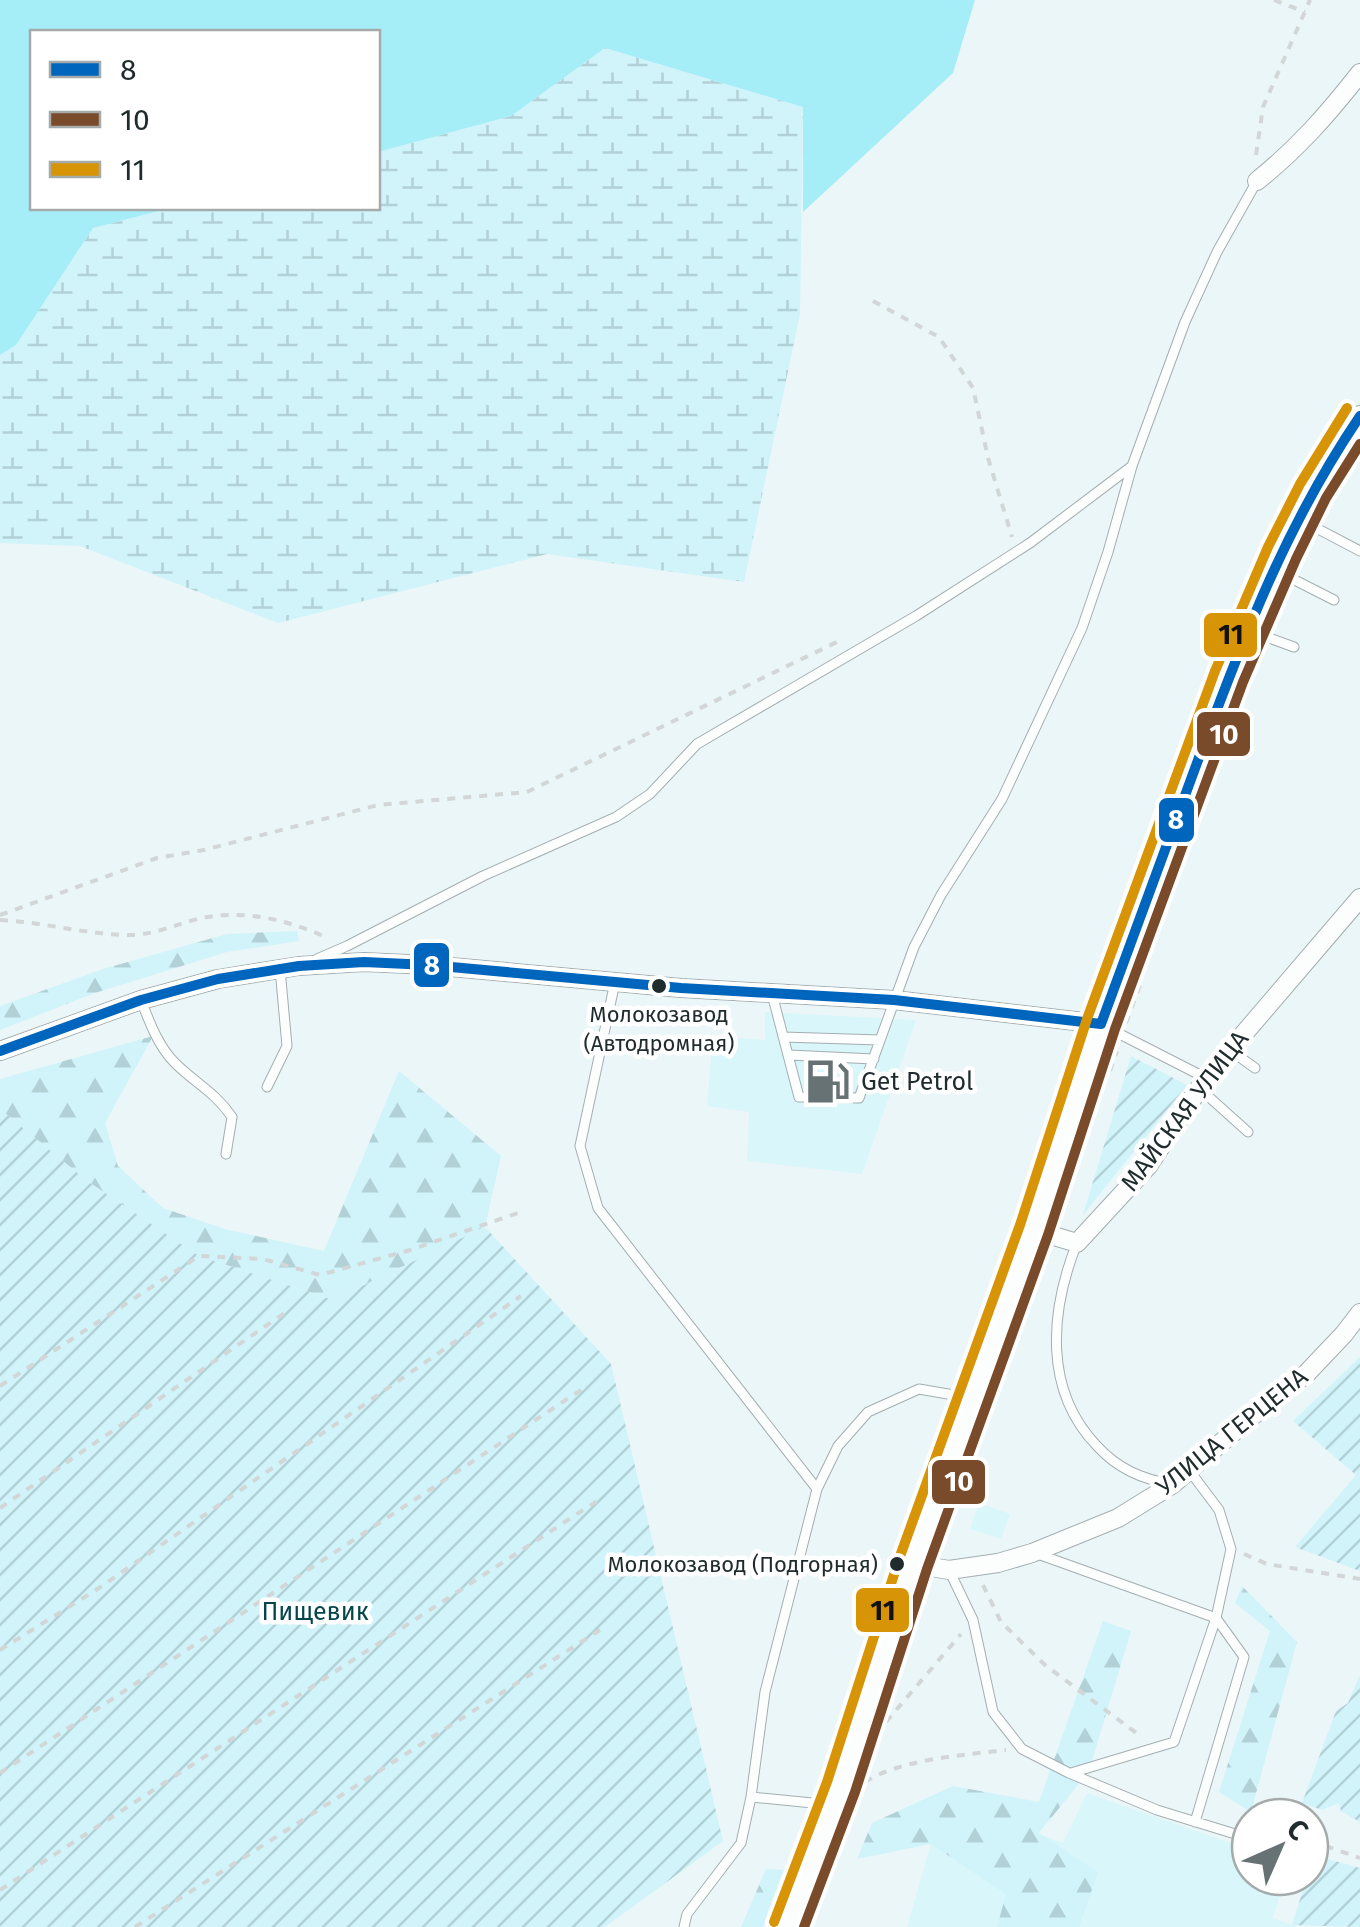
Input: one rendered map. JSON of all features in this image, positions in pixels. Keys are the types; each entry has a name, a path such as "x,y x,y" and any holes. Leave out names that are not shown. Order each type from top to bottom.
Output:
{"street":[{"path":"1257,180 1324,119 1360,73"},
{"path":"788,1927 835,1805 913,1564 1034,1230 1101,1024 1248,630 1313,491 1360,416"},
{"name":"МАЙСКАЯ УЛИЦА","path":"1077,1244 1148,1166 1203,1083 1360,898"},
{"path":"0,1051 140,1000 218,978 290,968 380,963 894,1000 1101,1024"},
{"path":"1034,1230 1077,1244"},
{"name":"УЛИЦА ГЕРЦЕНА","path":"913,1564 950,1570 998,1563 1118,1518 1173,1484 1306,1374 1360,1313"},
{"path":"1344,1334 1360,1323"}],"lane":[{"path":"772,994 799,1097 859,1098 914,947 941,895 1002,798 1082,628 1132,466 1185,322 1217,252 1257,180"},
{"path":"267,1087 287,1046 290,968 346,946 482,876 616,817 650,794 697,744 916,616 1017,551 1132,466"},
{"path":"1299,519 1360,551"},
{"path":"1274,570 1334,600"},
{"path":"1248,630 1294,646"},
{"path":"614,982 580,1146 598,1208 816,1488"},
{"path":"140,1000 152,1030 172,1061 221,1100 232,1118 226,1154"},
{"path":"1101,1024 1203,1083 1248,1132"},
{"path":"783,1036 880,1040"},
{"path":"1230,1050 1255,1068"},
{"path":"789,1055 874,1059"},
{"path":"1077,1244 1059,1302 1057,1359 1067,1403 1087,1436 1118,1464 1148,1480 1173,1484"},
{"path":"684,1927 687,1914 741,1843 752,1797 765,1692 816,1488 838,1446 868,1412 919,1389 975,1399"},
{"path":"1070,1773 1174,1742 1216,1618 1231,1549 1220,1510 1190,1470"},
{"path":"1032,1552 1216,1618 1244,1657 1195,1822"},
{"path":"950,1570 973,1620 993,1712 1022,1749 1156,1810 1230,1832"},
{"path":"752,1797 835,1805"}],"path":[{"path":"1274,0 1306,12"},
{"path":"1257,180 1256,147 1263,107 1310,0"},
{"path":"874,301 939,337 973,388 988,458 1017,551"},
{"path":"0,917 158,858 378,805 527,792 839,641"},
{"path":"0,917 101,934 138,935 208,917 255,915 302,926 346,946"},
{"path":"1110,1072 1141,981"},
{"path":"0,1386 199,1256 262,1259 320,1275 410,1250 524,1211"},
{"path":"0,1650 96,1590 521,1296"},
{"path":"0,1508 290,1310"},
{"path":"0,1773 588,1386"},
{"path":"0,1890 597,1501"},
{"path":"1231,1549 1266,1564 1360,1579"},
{"path":"974,1567 1002,1622 1012,1633 1045,1665 1154,1747"},
{"path":"885,1722 973,1620"},
{"path":"136,1927 600,1630"},
{"path":"866,1768 862,1784 876,1774 942,1757 1022,1749"},
{"path":"1330,1848 1360,1858"}],"shaded area":[{"path":"765,1012 916,1020 862,1174 747,1161 749,1112 707,1106 713,1036 765,1040"},
{"path":"979,1503 1010,1514 1001,1539 970,1529"},
{"path":"1087,1793 1230,1843 1230,1897 1280,1897 1273,1918 1298,1927 907,1927 931,1843 1038,1834 1063,1843"}],"green space":[{"path":"605,48 803,107 800,314 744,582 547,554 278,623 80,546 0,543 0,355 16,345 93,228 162,210 380,210 380,151 511,116"},
{"path":"297,931 299,941 227,952 95,993 0,1030 0,1006 103,969 227,934"},
{"path":"153,1036 105,1123 118,1166 163,1208 225,1229 324,1251 399,1071 501,1156 485,1227 333,1300 199,1256 87,1181 0,1109 0,1079"},
{"path":"1131,1056 1187,1085 1083,1215"},
{"name":"Пищевик","path":"0,1109 87,1181 199,1256 333,1300 485,1227 611,1364 723,1841 605,1927 0,1927"},
{"path":"1360,1357 1360,1571 1295,1547 1356,1475 1293,1421"},
{"path":"1242,1586 1297,1642 1255,1797 1230,1799 1219,1792 1270,1631 1235,1603"},
{"path":"1103,1621 1131,1631 1089,1771 1039,1833 1098,1872 1079,1927 997,1927 1006,1894 931,1844 857,1859 872,1823 953,1786 1039,1802"},
{"path":"1360,1675 1360,1822 1341,1811 1339,1803 1330,1807 1330,1797 1304,1797 1336,1711 1348,1703"},
{"path":"1330,1860 1360,1868 1360,1927 1292,1925 1301,1897 1330,1897"},
{"path":"766,1869 785,1870 763,1927 741,1927"}],"water":[{"path":"0,0 975,0 953,73 803,212 803,107 605,48 511,116 380,151 380,30 30,30 30,210 162,210 93,228 16,345 0,355"}],"transit line":[{"name":"11","path":"774,1922 827,1782 899,1559 1020,1225 1087,1019 1215,671 1268,547 1300,484 1347,408"},
{"name":"8","path":"0,1051 141,1000 218,979 299,966 364,962 681,988 894,1000 1101,1024 1252,621 1311,496 1360,416"},
{"name":"10","path":"804,1927 855,1792 927,1569 1048,1235 1115,1029 1243,682 1296,559 1326,498 1360,444"}],"place":[{"name":"Молокозавод (Автодромная)","path":"659,986"},
{"name":"Get Petrol","path":"828,1082"},
{"name":"Молокозавод (Подгорная)","path":"897,1564"}]}
